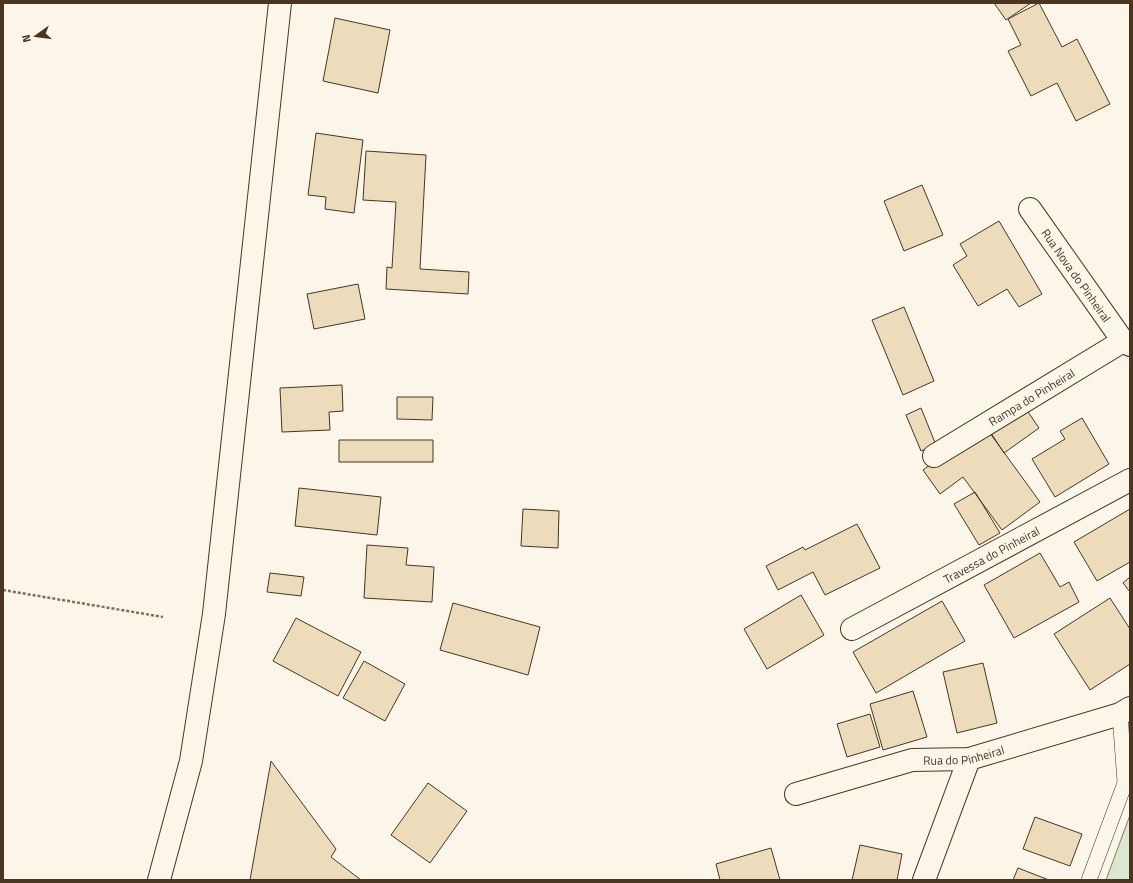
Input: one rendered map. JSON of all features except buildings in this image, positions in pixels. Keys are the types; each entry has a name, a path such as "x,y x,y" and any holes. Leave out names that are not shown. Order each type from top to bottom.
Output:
{"street":[{"path":"159,880 191,761 214,614 280,3"},
{"name":"Rua Nova do Pinheiral","path":"1030,209 1127,343"},
{"name":"Rampa do Pinheiral","path":"934,456 1127,343"},
{"name":"Travessa do Pinheiral","path":"852,629 1130,480"},
{"name":"Rua do Pinheiral","path":"796,794 912,760 969,759 1125,711"},
{"path":"924,880 969,759"}],"lane":[{"path":"1089,880 1125,783 1125,711"}],"path":[{"path":"3,590 163,617"}],"green space":[{"path":"1130,815 1130,880 1106,880"}]}
